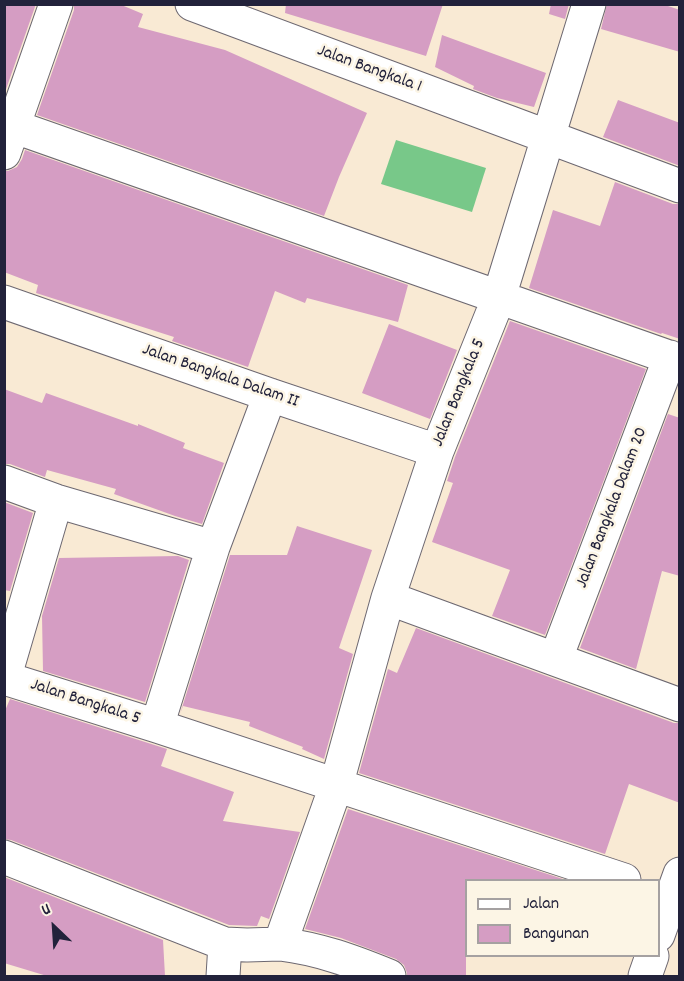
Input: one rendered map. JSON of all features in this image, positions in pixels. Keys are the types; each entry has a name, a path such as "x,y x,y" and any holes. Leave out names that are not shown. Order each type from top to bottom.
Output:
{"street":[{"path":"56,4 7,134 499,297 675,359"},
{"name":"Jalan Bangkala 1","path":"192,4 547,136"},
{"name":"Jalan Bangkala 5","path":"336,786 388,598 437,451 499,297 589,4"},
{"path":"547,136 680,186"},
{"name":"Jalan Bangkala Dalam II","path":"4,302 437,451"},
{"name":"Jalan Bangkala Dalam 20","path":"556,658 675,359"},
{"path":"157,726 213,547 270,395"},
{"path":"4,482 56,501 213,547"},
{"path":"5,678 56,501"},
{"path":"388,598 680,705"},
{"name":"Jalan Bangkala 5","path":"5,678 621,879"},
{"path":"280,944 336,786"},
{"path":"4,857 225,944 301,946 347,959 389,976"},
{"path":"660,927 670,886"},
{"path":"223,976 225,944"},
{"path":"645,976 652,957"}],"green space":[{"path":"396,140 486,168 472,212 381,184"}],"building":[{"path":"4,4 36,4 4,95"},
{"path":"74,4 119,4 143,14 138,27 225,50 367,113 324,216 37,115 74,10"},
{"path":"286,4 443,4 426,56 285,13"},
{"path":"551,4 569,4 565,19 549,14"},
{"path":"607,4 662,4 680,10 680,52 601,29"},
{"path":"442,35 546,73 534,107 497,98 473,89 474,86 435,67"},
{"path":"618,100 680,123 680,166 603,137"},
{"path":"25,150 408,285 398,322 307,298 305,303 275,291 248,367 172,341 174,337 36,293 38,285 4,272 4,171 17,167"},
{"path":"615,182 673,204 680,204 680,339 529,288 553,210 600,226"},
{"path":"510,321 646,369 545,635 492,616 510,570 432,542 453,483 447,481 455,457"},
{"path":"389,324 457,350 430,419 362,393"},
{"path":"4,389 42,403 46,393 138,426 138,424 185,443 183,448 224,463 202,524 114,494 116,489 47,470 45,477 10,464 4,464"},
{"path":"668,414 680,418 680,576 662,571 636,669 580,648"},
{"path":"4,502 33,513 10,591 4,590"},
{"path":"297,526 372,550 339,648 353,654 324,759 302,749 303,747 249,726 250,722 183,706 180,714 230,555 287,555"},
{"path":"178,556 189,560 145,702 43,671 42,616 59,558"},
{"path":"416,628 674,723 680,723 680,803 629,784 605,854 359,773 388,669 397,673"},
{"path":"10,699 167,749 161,766 234,792 223,821 300,832 269,919 261,916 257,926 229,925 4,839 4,713"},
{"path":"348,809 563,879 465,879 466,976 407,976 404,965 396,959 341,938 305,929"},
{"path":"4,877 163,940 165,976 47,976 4,963"}]}
